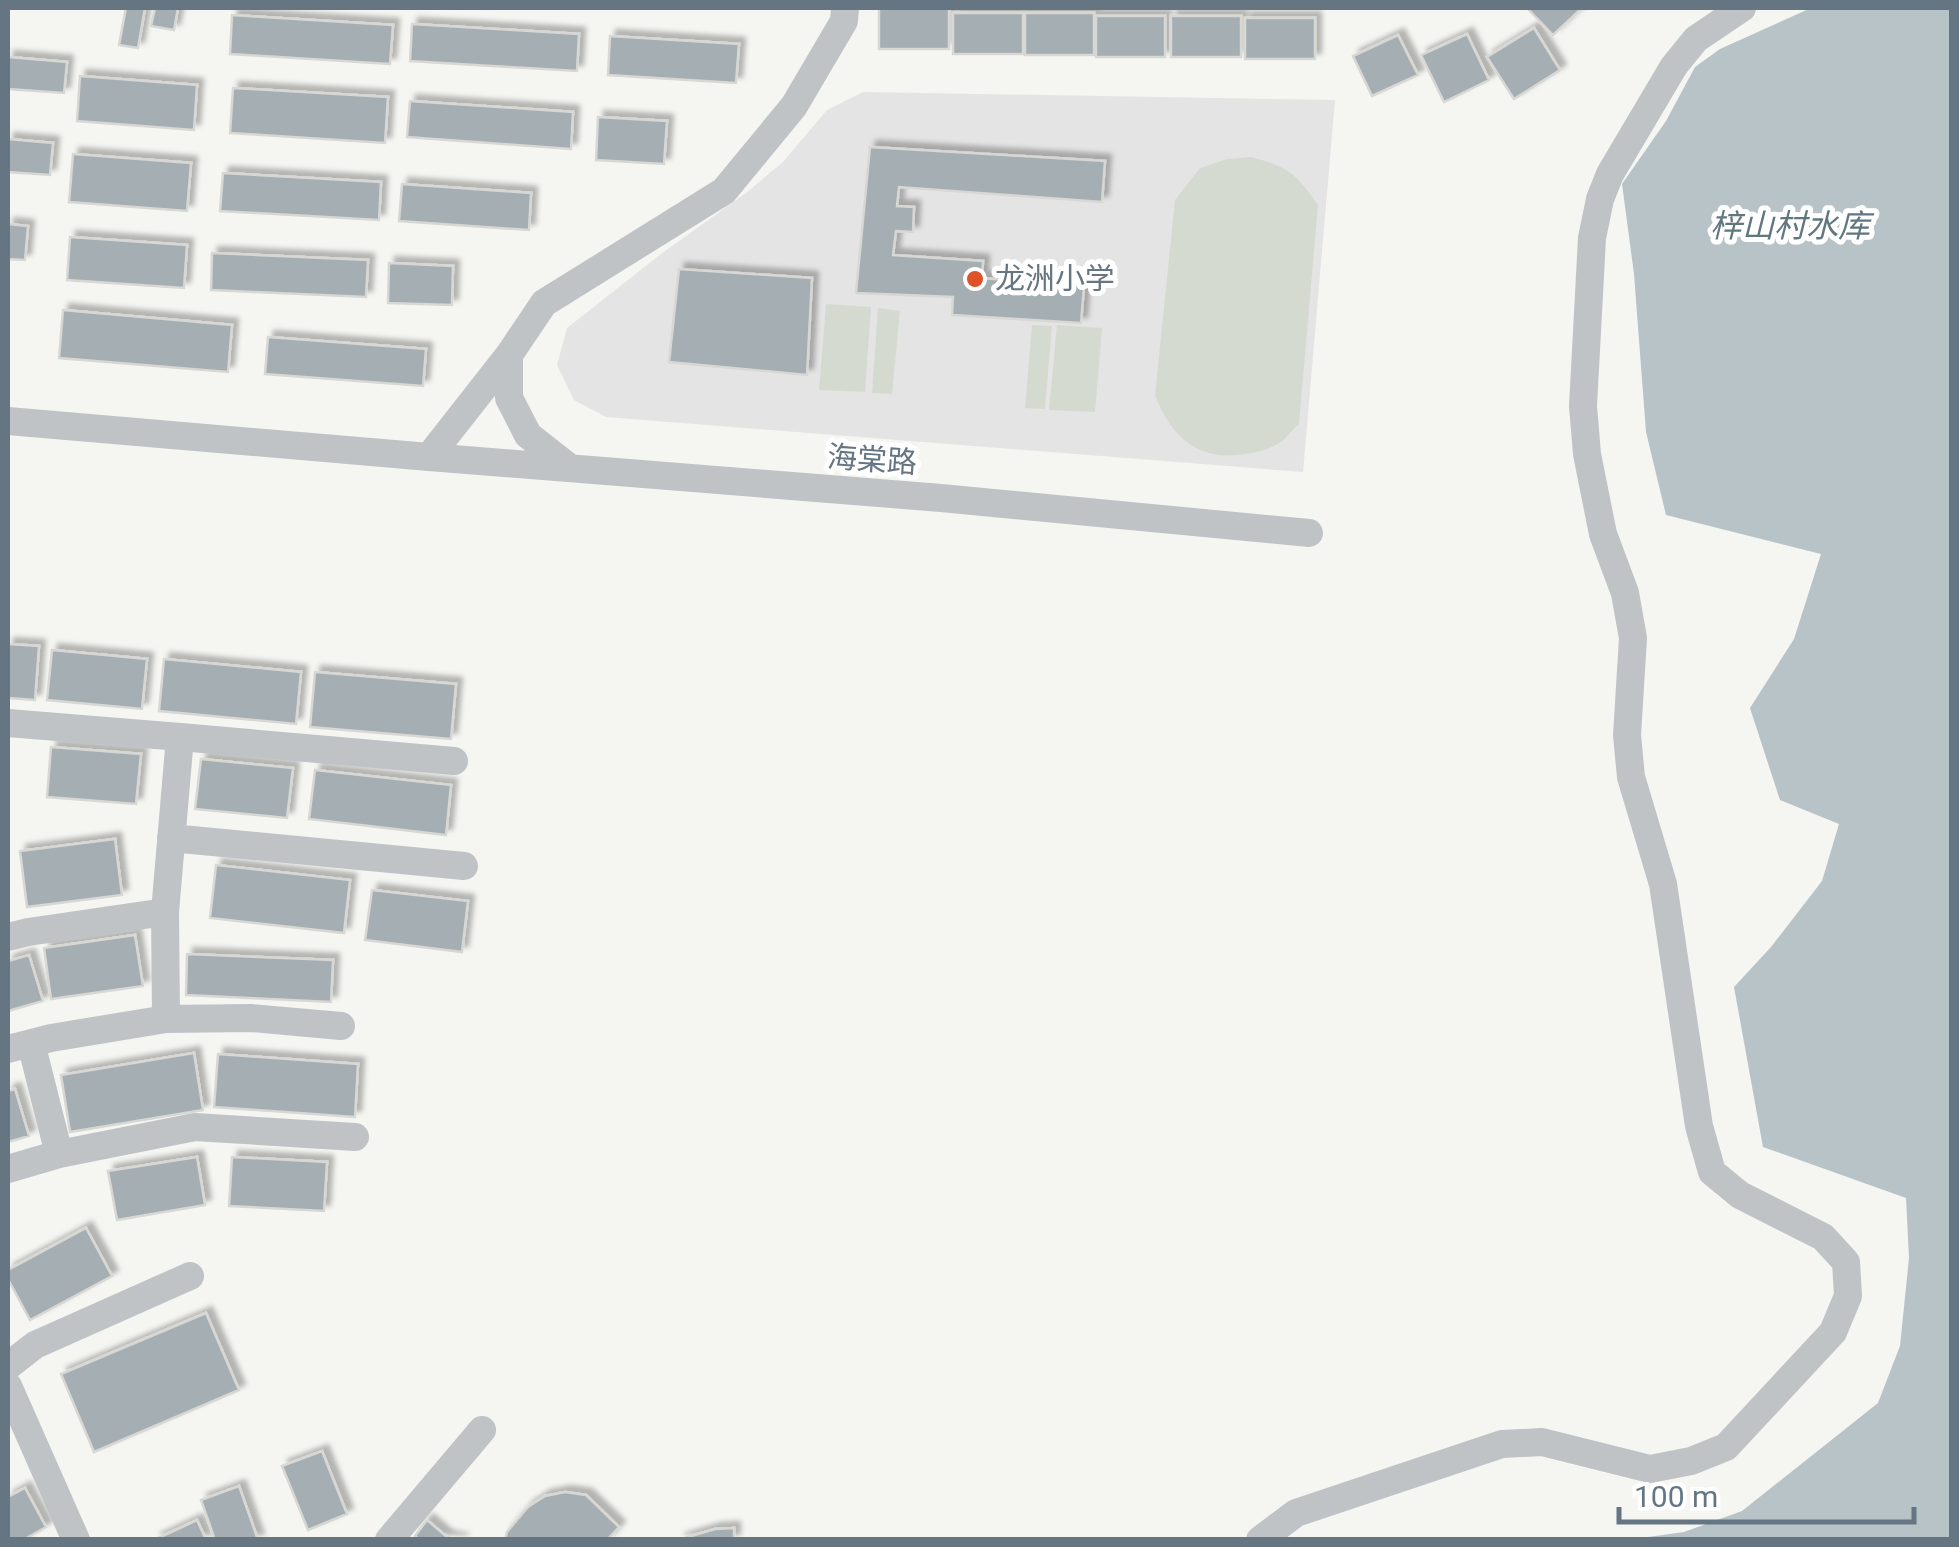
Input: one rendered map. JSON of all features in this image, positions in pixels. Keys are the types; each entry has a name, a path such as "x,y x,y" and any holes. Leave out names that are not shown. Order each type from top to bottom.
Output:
{"street":[{"path":"429,457 544,303 724,190 794,106 844,22 845,8"},
{"path":"1260,1540 1296,1513 1502,1444 1542,1442 1650,1469 1691,1461 1726,1447 1833,1332 1848,1296 1846,1262 1823,1237 1740,1195 1712,1172 1699,1126 1663,884 1631,776 1628,735 1633,638 1626,593 1602,534 1584,422 1592,238 1600,199 1610,174 1674,66 1696,40 1742,8"},
{"path":"508,355 508,398 528,436 571,468"},
{"name":"海棠路","path":"8,421 1309,532"},
{"path":"8,723 454,761"},
{"path":"166,1018 165,912 180,737"},
{"path":"172,838 464,866"},
{"path":"8,937 165,912"},
{"path":"59,1154 19,1046 166,1018 251,1018 342,1026"},
{"path":"8,1169 59,1154 195,1127 355,1136"},
{"path":"8,1366 35,1345 190,1276"},
{"path":"8,1386 76,1540"},
{"path":"389,1540 482,1430"}],"shaded area":[{"name":"龙洲小学","path":"863,92 1335,100 1303,472 606,417 574,400 557,365 567,328 783,162 827,110"},
{"path":"1251,157 1290,173 1318,205 1299,424 1269,448 1245,454 1213,454 1178,434 1155,395 1175,200 1200,168 1227,159"},
{"path":"826,304 871,307 865,392 819,390"},
{"path":"878,308 900,311 892,394 872,393"},
{"path":"1032,325 1052,326 1045,409 1025,408"},
{"path":"1057,325 1102,328 1095,412 1049,410"}],"water":[{"name":"梓山村水库","path":"1811,8 1951,8 1951,1539 1634,1539 1684,1532 1742,1511 1878,1403 1900,1346 1909,1258 1906,1198 1763,1147 1734,987 1822,881 1839,824 1780,800 1750,708 1794,639 1821,554 1666,515 1646,432 1634,274 1622,184 1666,121 1695,67 1720,49"}],"building":[{"path":"126,8 145,8 138,48 119,45"},
{"path":"155,8 178,8 174,30 151,26"},
{"path":"879,8 949,8 949,49 879,49"},
{"path":"1527,8 1582,8 1553,35"},
{"path":"953,13 1023,13 1023,54 953,54"},
{"path":"1025,13 1094,13 1094,55 1025,55"},
{"path":"232,15 393,25 390,64 230,54"},
{"path":"1096,16 1165,16 1165,57 1096,57"},
{"path":"1171,16 1241,16 1241,57 1171,57"},
{"path":"1245,18 1315,18 1315,59 1245,59"},
{"path":"412,24 579,34 577,71 410,61"},
{"path":"1534,28 1560,70 1514,99 1487,57"},
{"path":"1467,34 1489,80 1444,102 1421,55"},
{"path":"1398,35 1418,75 1372,96 1353,56"},
{"path":"610,36 739,44 736,83 608,75"},
{"path":"8,57 67,62 64,93 8,89"},
{"path":"80,76 197,85 194,130 77,121"},
{"path":"233,88 388,97 385,143 230,133"},
{"path":"410,101 573,112 571,149 407,137"},
{"path":"598,117 667,121 664,164 596,160"},
{"path":"8,139 53,143 50,175 8,172"},
{"path":"870,147 1105,161 1102,202 899,187 897,206 914,207 913,232 896,231 893,255 983,261 982,278 1084,286 1081,323 952,315 953,297 856,293"},
{"path":"73,154 191,163 187,211 69,202"},
{"path":"223,173 381,182 379,220 220,211"},
{"path":"402,184 531,193 529,230 399,221"},
{"path":"8,224 28,226 25,260 8,259"},
{"path":"70,237 187,245 184,288 67,280"},
{"path":"212,253 368,260 366,297 211,290"},
{"path":"389,263 453,266 452,305 388,303"},
{"path":"679,269 812,278 807,375 669,362"},
{"path":"63,310 232,325 228,372 59,358"},
{"path":"268,337 426,349 423,386 265,374"},
{"path":"8,644 39,646 35,700 8,698"},
{"path":"52,650 147,659 142,709 47,700"},
{"path":"164,659 301,672 296,724 159,711"},
{"path":"315,672 456,684 451,739 310,727"},
{"path":"51,747 141,754 136,804 47,797"},
{"path":"201,759 293,768 287,818 195,809"},
{"path":"315,770 451,785 446,835 309,819"},
{"path":"115,839 122,895 27,907 20,851"},
{"path":"216,865 350,880 344,933 210,918"},
{"path":"372,890 468,901 462,952 365,940"},
{"path":"135,935 143,986 51,999 44,948"},
{"path":"187,954 333,960 331,1002 186,995"},
{"path":"29,955 43,1001 8,1011 8,961"},
{"path":"194,1053 203,1110 70,1132 61,1075"},
{"path":"218,1054 358,1064 355,1117 214,1107"},
{"path":"15,1089 29,1136 8,1142 8,1091"},
{"path":"197,1157 205,1205 117,1220 108,1171"},
{"path":"232,1157 327,1162 324,1211 229,1206"},
{"path":"86,1228 112,1276 30,1320 8,1279 8,1270"},
{"path":"206,1313 239,1390 94,1452 61,1374"},
{"path":"322,1451 347,1514 308,1530 282,1466"},
{"path":"239,1486 258,1540 215,1540 201,1500"},
{"path":"25,1488 46,1527 23,1540 8,1540 8,1497"},
{"path":"565,1492 586,1495 619,1527 607,1540 505,1540 528,1507 545,1496"},
{"path":"197,1520 206,1540 154,1540"},
{"path":"427,1520 447,1537 463,1540 420,1540 415,1536"},
{"path":"734,1528 734,1540 678,1540 715,1529"}],"place":[{"name":"龙洲小学","path":"975,279"}]}
